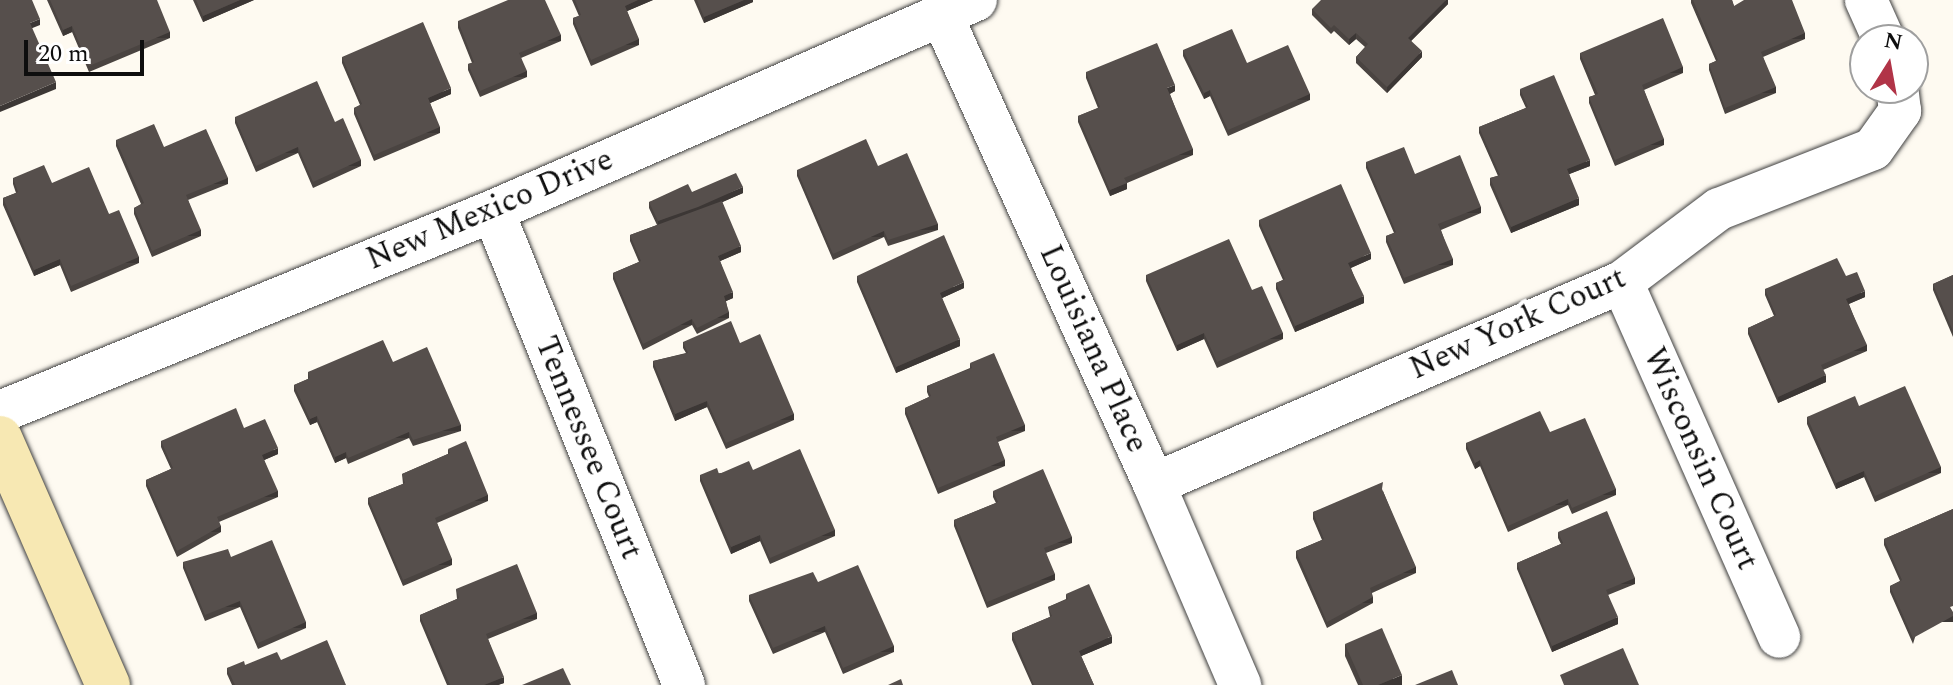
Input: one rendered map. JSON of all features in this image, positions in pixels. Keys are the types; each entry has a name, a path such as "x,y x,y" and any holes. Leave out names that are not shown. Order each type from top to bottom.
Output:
{"street":[{"path":"1866,0 1877,24"},
{"name":"New Mexico Drive","path":"0,412 493,211 959,8"},
{"name":"Louisiana Place","path":"959,8 1240,685"},
{"name":"New York Court","path":"1154,484 1622,282 1719,209 1873,149 1897,104"},
{"name":"Tennessee Court","path":"493,211 684,685"},
{"name":"Wisconsin Court","path":"1622,282 1779,637"},
{"path":"0,438 108,685"}],"building":[{"path":"0,0 32,0 40,19 30,23 56,82 0,106"},
{"path":"50,0 157,0 170,32 89,66 72,26 63,30"},
{"path":"196,0 240,0 203,16"},
{"path":"508,0 545,0 561,35 519,53 527,71 480,91 468,64 474,62 458,21"},
{"path":"575,0 638,0 625,6 639,39 591,60 573,18 581,15"},
{"path":"697,0 744,0 704,17"},
{"path":"1321,0 1446,0 1408,38 1422,51 1387,87 1356,57 1368,44 1356,33 1349,39 1334,25 1331,28 1312,9"},
{"path":"1693,0 1732,0 1734,6 1744,0 1792,0 1805,33 1761,52 1776,87 1725,108 1709,64 1718,60"},
{"path":"1663,18 1683,67 1642,85 1664,139 1615,160 1589,97 1598,94 1580,53"},
{"path":"423,22 451,88 428,98 440,127 374,155 354,108 362,104 342,57"},
{"path":"1232,29 1247,63 1288,45 1310,94 1228,130 1210,90 1204,93 1183,50"},
{"path":"1157,43 1175,85 1167,88 1193,149 1124,178 1127,183 1110,190 1078,116 1100,107 1086,72"},
{"path":"1554,75 1590,160 1567,169 1579,198 1511,227 1490,178 1500,175 1479,127 1528,107 1520,89"},
{"path":"317,81 335,122 343,118 361,160 313,182 298,147 256,166 235,117"},
{"path":"154,124 164,147 206,129 228,178 186,195 201,230 152,251 134,208 144,203 116,140"},
{"path":"866,139 878,166 907,153 938,224 888,240 884,231 833,254 797,170"},
{"path":"1404,147 1415,174 1460,155 1481,207 1438,224 1453,259 1404,278 1386,236 1396,232 1366,162"},
{"path":"44,165 52,183 89,167 109,214 119,210 139,257 71,286 60,259 34,270 3,198 18,192 13,178"},
{"path":"736,173 743,187 658,221 649,202 688,184 692,192"},
{"path":"1341,184 1371,253 1348,263 1364,296 1295,326 1276,283 1285,279 1259,220"},
{"path":"722,201 741,246 718,256 733,292 724,296 729,312 697,328 692,319 643,344 613,273 641,261 630,235"},
{"path":"944,235 964,282 940,293 960,339 896,367 857,276"},
{"path":"1229,239 1252,290 1262,286 1283,333 1217,362 1204,333 1177,345 1146,275"},
{"path":"1837,258 1846,276 1857,272 1865,291 1846,299 1867,345 1821,365 1826,375 1778,397 1748,328 1776,315 1765,289"},
{"path":"1953,275 1953,331 1933,284"},
{"path":"731,321 740,343 760,334 794,414 726,443 707,401 675,414 653,361 688,353 683,342"},
{"path":"383,340 393,362 427,347 461,425 413,440 409,432 348,458 346,452 335,457 317,416 310,419 294,385 310,378 308,372"},
{"path":"994,353 1025,425 996,437 1005,460 938,488 905,408 931,396 927,386 972,368 970,363"},
{"path":"1905,386 1941,467 1875,496 1864,471 1836,483 1807,417 1855,396 1859,406"},
{"path":"236,408 244,428 265,419 278,448 262,455 278,491 217,517 221,526 177,551 146,480 173,468 161,441"},
{"path":"1540,411 1550,432 1585,418 1616,489 1572,508 1568,499 1508,526 1480,460 1475,463 1466,443"},
{"path":"466,441 488,495 435,518 452,559 403,580 368,498 405,483 402,474 450,453 448,449"},
{"path":"800,449 835,530 770,558 760,535 731,547 700,475 717,468 719,474 749,461 753,470"},
{"path":"1043,469 1072,537 1044,548 1055,574 987,602 954,520 998,502 993,491"},
{"path":"1383,482 1382,489 1416,567 1370,588 1373,597 1327,622 1296,551 1324,539 1313,512"},
{"path":"1953,509 1953,606 1950,607 1953,616 1913,638 1890,586 1902,580 1884,539"},
{"path":"1607,511 1635,578 1606,590 1618,617 1552,646 1517,563 1563,543 1558,532"},
{"path":"272,540 306,622 258,643 240,601 205,615 183,562 228,549 231,557"},
{"path":"517,564 537,613 486,634 504,677 484,685 450,685 420,615 459,598 456,589"},
{"path":"858,565 894,646 843,668 825,626 773,648 749,595 813,572 818,582"},
{"path":"1089,584 1112,636 1079,651 1094,685 1034,685 1012,633 1052,616 1048,607 1068,599 1066,594"},
{"path":"1382,628 1402,675 1378,685 1363,685 1345,644"},
{"path":"327,640 346,685 235,685 227,668 244,661 245,665 277,652 281,660"},
{"path":"1623,648 1639,685 1564,685 1560,675"},
{"path":"563,668 571,685 522,685"},
{"path":"1452,670 1458,685 1415,685"},
{"path":"901,679 903,685 888,685"}]}
